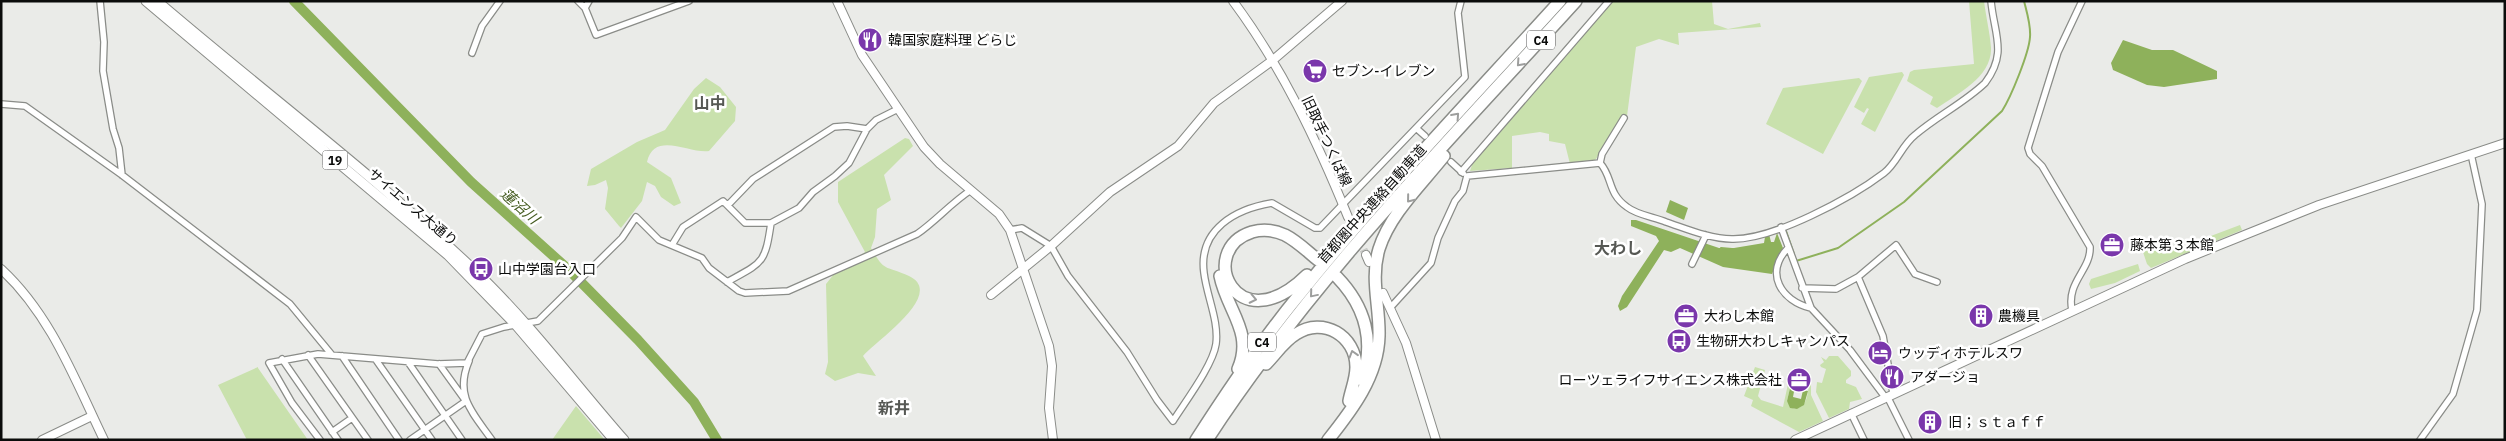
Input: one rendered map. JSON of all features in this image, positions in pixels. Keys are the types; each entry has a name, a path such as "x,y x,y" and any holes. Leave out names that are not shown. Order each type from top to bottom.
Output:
{"highway":[{"name":"首都圏中央連絡自動車道","path":"1194,440 1257,349 1298,296 1423,152 1560,1"},
{"name":"首都圏中央連絡自動車道","path":"1207,440 1265,355 1337,264 1576,1"},
{"path":"1328,440 1355,403 1375,366 1379,336 1374,273 1384,237 1407,202 1506,79"},
{"path":"1194,440 1237,371 1243,357 1243,335 1220,278 1220,258 1224,248 1238,232 1248,226 1268,224 1293,234 1320,258 1284,235 1264,230 1244,235 1235,242 1225,261 1225,271 1231,286 1242,296 1252,300 1266,301 1286,294 1306,276 1392,180 1423,152"},
{"path":"1318,440 1349,401 1362,378 1368,353 1364,319 1354,297 1339,275 1361,298 1369,318 1373,338 1371,371"},
{"path":"1230,405 1240,397 1288,340 1305,329 1314,327 1330,329 1339,333 1352,347 1356,367 1349,401"}],"main road":[{"name":"サイエンス大通り","path":"146,1 448,255 521,325 624,440"},
{"name":"サイエンス大通り","path":"157,1 406,208 476,271 614,440"}],"street":[{"path":"100,1 104,42 103,71 113,129 119,148 122,175"},
{"path":"472,53 482,26 500,1"},
{"path":"578,1 585,8 596,35 668,4 689,1"},
{"path":"585,8 589,1"},
{"path":"837,1 862,55 924,147 999,214 1010,230 1051,355 1049,408 1053,440"},
{"name":"旧取手つくば線","path":"1233,1 1288,85 1348,217"},
{"path":"991,295 1051,246 1110,192 1178,146 1214,103 1273,60 1342,1"},
{"path":"1010,230 1022,228 1051,246 1068,276 1127,352 1174,421 1211,358 1216,345 1216,326 1203,272 1209,240 1218,227 1231,215 1250,206 1272,203 1315,228 1320,228 1465,77 1458,13 1462,1"},
{"path":"1461,172 1609,1"},
{"path":"1600,164 1604,168 1612,191 1629,209 1705,238 1735,239 1781,227 1825,210 1883,174 1893,165 1912,137 1984,83 1992,72 1999,54 1991,1"},
{"path":"2072,310 2070,300 2072,289 2088,258 2090,247 2042,166 2030,154 2028,148 2058,52 2082,1"},
{"path":"1,104 25,106 122,175 290,304 332,355"},
{"path":"672,245 683,227 723,201 746,223 771,223 799,208 813,192 849,163 867,128 876,120 898,109"},
{"path":"1600,164 1602,154 1624,118"},
{"path":"728,204 752,179 834,127 867,128"},
{"path":"1416,128 1425,136"},
{"path":"1795,440 1810,436 1851,412 2147,274 2270,224 2505,142"},
{"path":"2420,440 2454,394 2477,310 2482,204 2471,154"},
{"path":"1451,162 1467,176 1600,164"},
{"path":"1390,308 1431,263 1438,238 1455,201 1463,190 1467,176"},
{"path":"465,400 465,372 482,334 538,321 622,238 636,217 659,240 702,258 709,268 739,291 746,293 788,291 917,234 930,225 954,201 971,190"},
{"path":"727,282 761,261 767,251 771,223"},
{"path":"1781,227 1811,308"},
{"path":"1692,264 1705,238"},
{"path":"1802,288 1836,289 1858,277 1896,245 1915,274 1937,282"},
{"path":"1788,248 1775,271 1776,279 1786,294 1811,308 1889,395"},
{"path":"1,269 15,282 42,316 104,440"},
{"path":"1858,277 1882,336 1889,395 1908,440"},
{"path":"1384,293 1413,361 1436,440"},
{"path":"320,440 292,403 269,363 308,355 332,355 439,364 467,363 470,360"},
{"path":"308,355 368,440"},
{"path":"342,356 399,440"},
{"path":"282,360 338,440"},
{"path":"376,360 432,440"},
{"path":"408,362 462,440"},
{"path":"439,364 492,440"},
{"path":"410,440 465,400"},
{"path":"1851,412 1864,440"},
{"path":"42,440 92,416"},
{"path":"332,432 352,418"}],"shaded area":[{"path":"1612,1 1712,1 1714,24 1728,29 1760,23 1761,27 1678,33 1679,45 1659,39 1636,47 1627,116 1624,115 1594,162 1570,164 1565,144 1549,141 1549,134 1540,132 1512,136 1512,168 1470,171 1473,162"},
{"path":"1969,1 1984,1 1991,48 1990,58 1986,68 1972,84 1937,108 1930,104 1933,97 1907,81 1910,72 1914,70 1974,64"},
{"path":"2123,40 2152,50 2173,50 2217,71 2217,79 2164,87 2147,85 2113,70 2111,63"},
{"path":"1902,72 1904,75 1875,132 1861,124 1869,109 1867,108 1864,113 1854,107 1869,77"},
{"path":"706,78 720,87 736,107 735,121 709,151 665,145 657,147 651,152 647,162 671,178 681,203 674,206 661,197 655,186 647,182 642,201 621,228 605,209 608,188 606,180 587,186 591,169 637,142 665,130 694,89"},
{"path":"1859,78 1862,81 1823,154 1766,124 1783,88"},
{"path":"905,138 909,139 913,146 884,175 891,200 877,209 875,237 871,248 883,265 909,276 918,284 919,294 914,306 863,356 876,376 858,373 835,381 825,374 828,362 826,284 834,274 865,252 838,202 838,182"},
{"path":"1670,200 1688,208 1684,220 1666,212"},
{"path":"1631,220 1636,220 1719,248 1734,248 1764,243 1765,237 1769,234 1771,242 1774,242 1777,233 1783,248 1772,274 1723,267 1680,248 1671,252 1664,250 1627,307 1620,311 1618,306 1622,296 1659,241 1656,236 1631,226"},
{"path":"2240,225 2242,230 2151,268 2147,264 2143,252 2148,244 2163,254"},
{"path":"2138,264 2140,271 2115,283 2091,289 2089,284 2091,279"},
{"path":"1829,356 1838,356 1851,371 1851,376 1846,380 1846,383 1856,387 1862,399 1850,402 1849,409 1829,418 1816,392 1817,382 1822,383 1826,369 1820,365 1824,362 1821,357 1826,360"},
{"path":"258,367 308,440 247,440 218,385"},
{"path":"1755,367 1765,370 1758,396 1761,400 1783,407 1788,384 1791,384 1787,401 1794,409 1803,405 1807,397 1810,379 1803,375 1811,378 1811,395 1823,421 1799,432 1751,406 1753,400 1744,396"},
{"path":"1791,384 1795,386 1793,397 1801,399 1803,390 1808,391 1804,405 1797,409 1790,408 1787,401"},
{"path":"576,406 604,439 604,440 552,440"}],"waterway":[{"name":"蓮沼川","path":"294,1 471,182 569,270 638,340 694,402 717,440"},
{"path":"1796,259 1796,261 1838,248 1904,202 2002,111 2019,75 2029,44 2030,28 2024,1"},
{"path":"1786,231 1794,254"},
{"path":"1721,248 1732,249"}],"tunnel":[{"path":"1348,217 1366,255"}],"place":[{"name":"韓国家庭料理 どらじ","path":"870,40"},
{"name":"セブン-イレブン","path":"1315,71"},
{"name":"藤本第３本館","path":"2112,245"},
{"name":"山中学園台入口","path":"481,269"},
{"name":"大わし本館","path":"1686,316"},
{"name":"農機具","path":"1981,316"},
{"name":"生物研大わしキャンパス","path":"1679,341"},
{"name":"ウッディホテルスワ","path":"1880,353"},
{"name":"アダージョ","path":"1892,377"},
{"name":"ローツェライフサイエンス株式会社","path":"1799,380"},
{"name":"旧；ｓｔａｆｆ","path":"1930,422"}],"district":[{"name":"山中","path":"710,103"},
{"name":"大わし","path":"1618,248"},
{"name":"新井","path":"894,408"}]}
